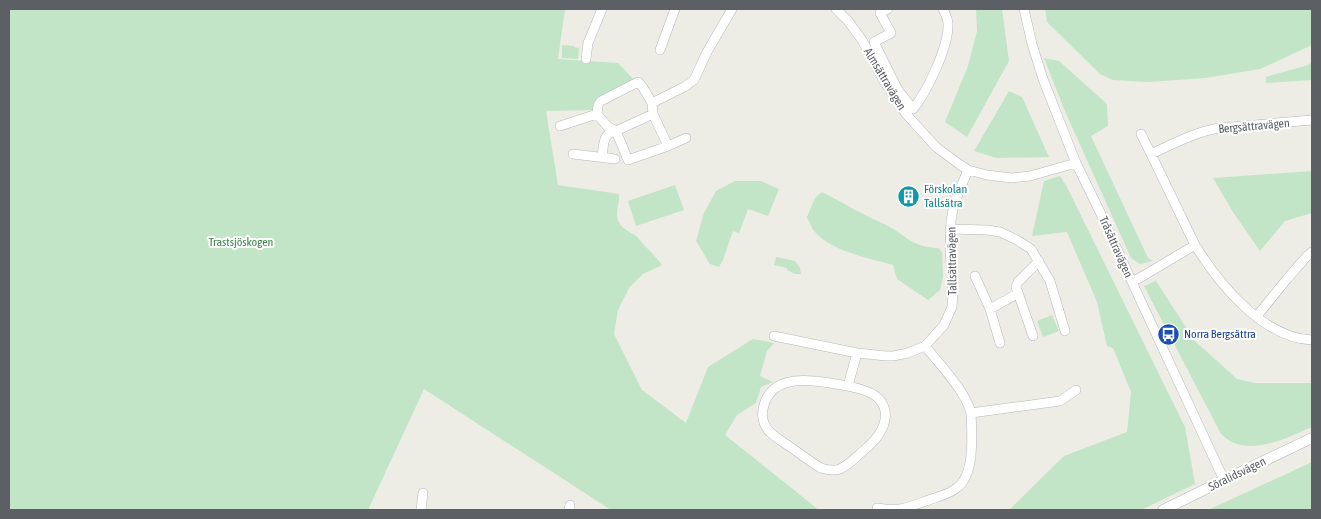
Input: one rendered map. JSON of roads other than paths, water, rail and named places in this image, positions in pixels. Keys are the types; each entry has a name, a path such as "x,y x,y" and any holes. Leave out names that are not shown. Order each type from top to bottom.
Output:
{"street":[{"path":"586,59 588,43 602,9"},
{"path":"660,50 675,9"},
{"path":"652,103 694,80 707,52 732,9"},
{"name":"Almsättravägen","path":"836,9 862,40 884,81 906,114 936,147 968,170 996,177 1016,178 1076,163"},
{"path":"888,9 880,13 891,33 874,42 898,90 913,109 918,103 941,55 948,24 943,9"},
{"name":"Tråsättravägen","path":"1024,9 1032,44 1056,116 1076,163 1224,480"},
{"path":"668,146 653,114 652,103 638,82 601,101 598,105 597,114 607,126 616,131 628,160 668,146 686,138"},
{"path":"560,126 597,114"},
{"path":"602,157 607,134 653,114"},
{"name":"Bergsättravägen","path":"1151,154 1208,130 1312,120"},
{"path":"1142,134 1195,245 1225,288 1242,305 1278,331 1298,338 1312,340"},
{"path":"573,154 615,159"},
{"name":"Tallsättravägen","path":"774,336 857,353 893,356 908,353 925,346 944,325 952,307 950,229 954,204 968,170"},
{"path":"950,229 1000,232 1032,249 1050,282 1065,331"},
{"path":"1132,282 1195,245"},
{"path":"1257,316 1287,278 1312,252"},
{"path":"1033,336 1016,288 1018,282 1039,261"},
{"path":"975,276 990,308 1000,343"},
{"path":"990,308 1017,294"},
{"path":"877,508 901,510 951,492 965,478 970,465 971,413 969,406 925,346"},
{"path":"848,386 857,353"},
{"path":"805,380 848,386 874,394 884,405 885,418 876,438 867,448 838,470 821,468 771,433 764,424 762,412 764,403 769,394 778,386 805,380"},
{"path":"971,413 1060,401 1076,390"},
{"name":"Söralidsvägen","path":"1162,510 1312,438"},
{"path":"421,510 422,494"}],"place":[{"name":"Förskolan Tallsätra","path":"908,196"},
{"name":"Norra Bergsättra","path":"1168,334"}],"park label":[{"name":"Trastsjöskogen","path":"241,242"}]}
